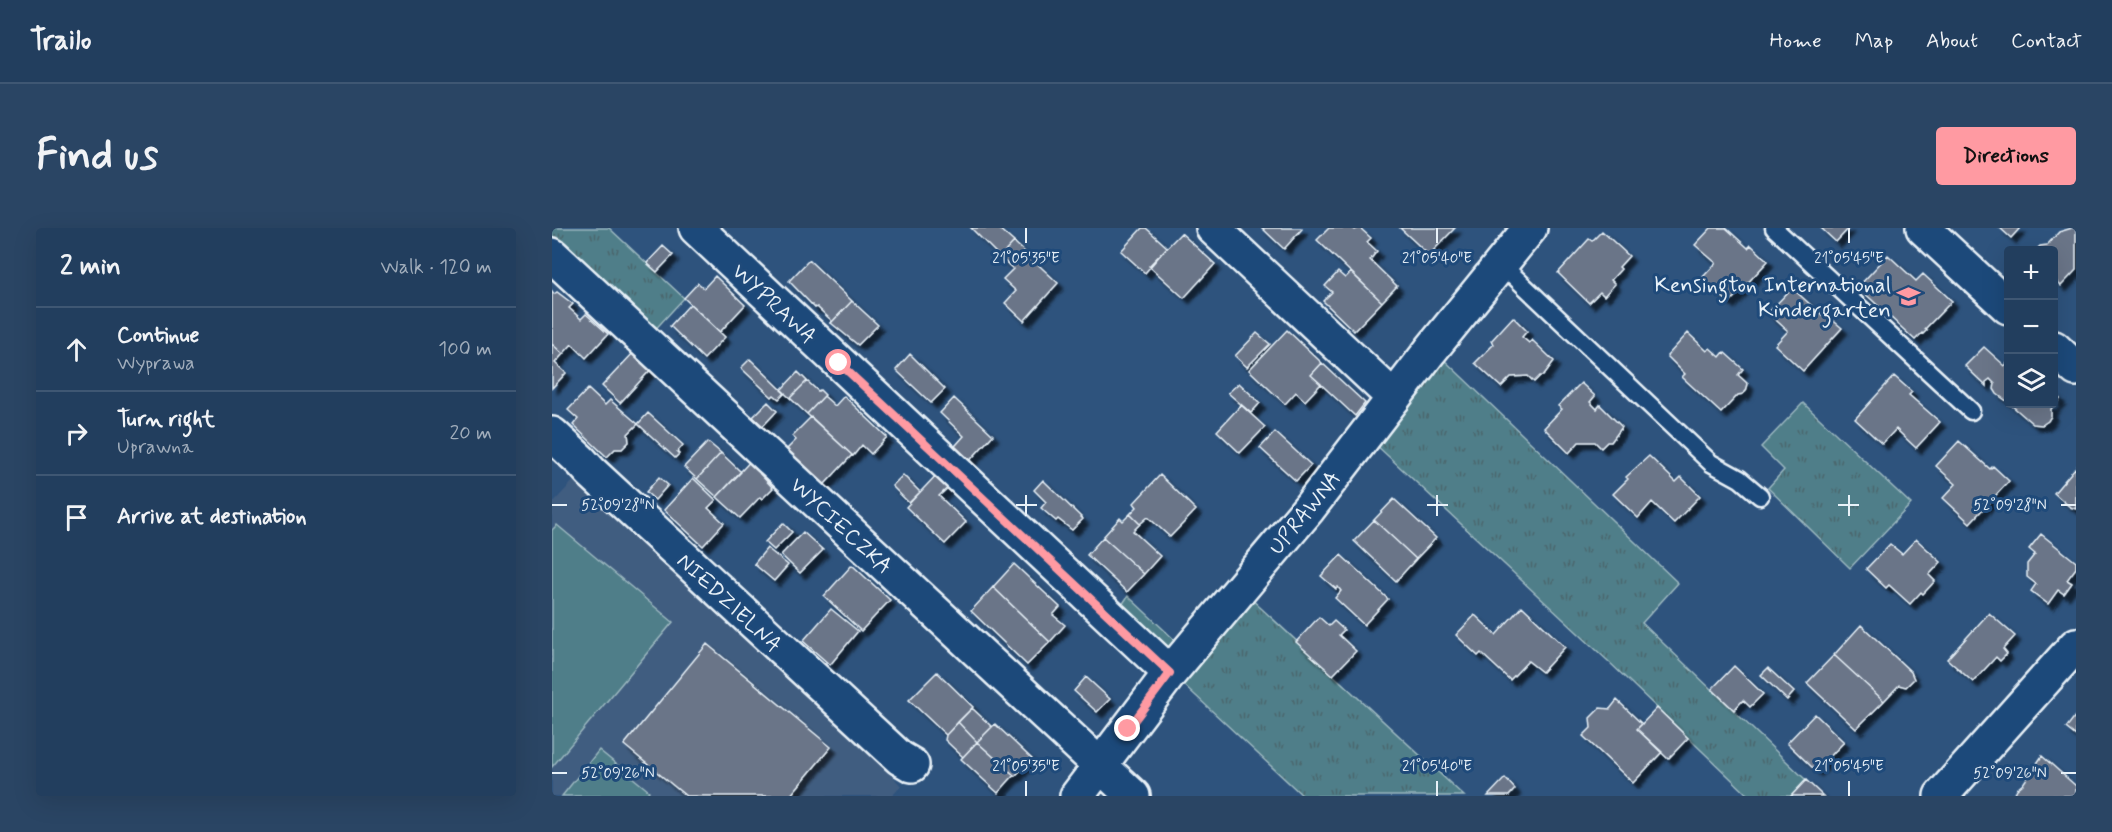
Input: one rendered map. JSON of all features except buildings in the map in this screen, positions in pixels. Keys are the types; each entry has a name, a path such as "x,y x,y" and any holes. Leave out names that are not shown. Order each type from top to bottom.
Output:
{"street":[{"name":"WYPRAWA","path":"696,228 1170,673"},
{"path":"1213,228 1394,398"},
{"name":"UPRAWNA","path":"1077,796 1170,673 1309,508 1530,228"},
{"path":"1923,228 2004,303"},
{"name":"WYCIECZKA","path":"552,255 1133,796"},
{"path":"2058,352 2076,369"},
{"name":"NIEDZIELNA","path":"552,434 900,758 912,765"},
{"path":"1941,796 2076,645"}],"lane":[{"path":"1774,228 1971,411"},
{"path":"1501,264 1711,463 1740,479 1760,496"}],"shaded area":[{"path":"575,479 869,748 901,786 892,796 552,796 552,504"}],"green space":[{"path":"552,228 609,228 684,298 650,335 552,237"},
{"path":"1440,356 1678,583 1642,623 1806,780 1791,796 1749,796 1374,443"},
{"path":"1803,403 1911,504 1850,568 1768,488 1784,470 1761,447"},
{"path":"557,525 673,622 552,767 552,530"},
{"path":"1128,596 1179,644 1168,658 1118,611"},
{"path":"1248,596 1464,796 1303,796 1181,682"},
{"path":"599,750 649,791 645,796 562,796"}],"place":[{"name":"Kensington International Kindergarten","path":"1909,297"}],"route":[{"path":"839,363 1170,673 1128,729"}]}
